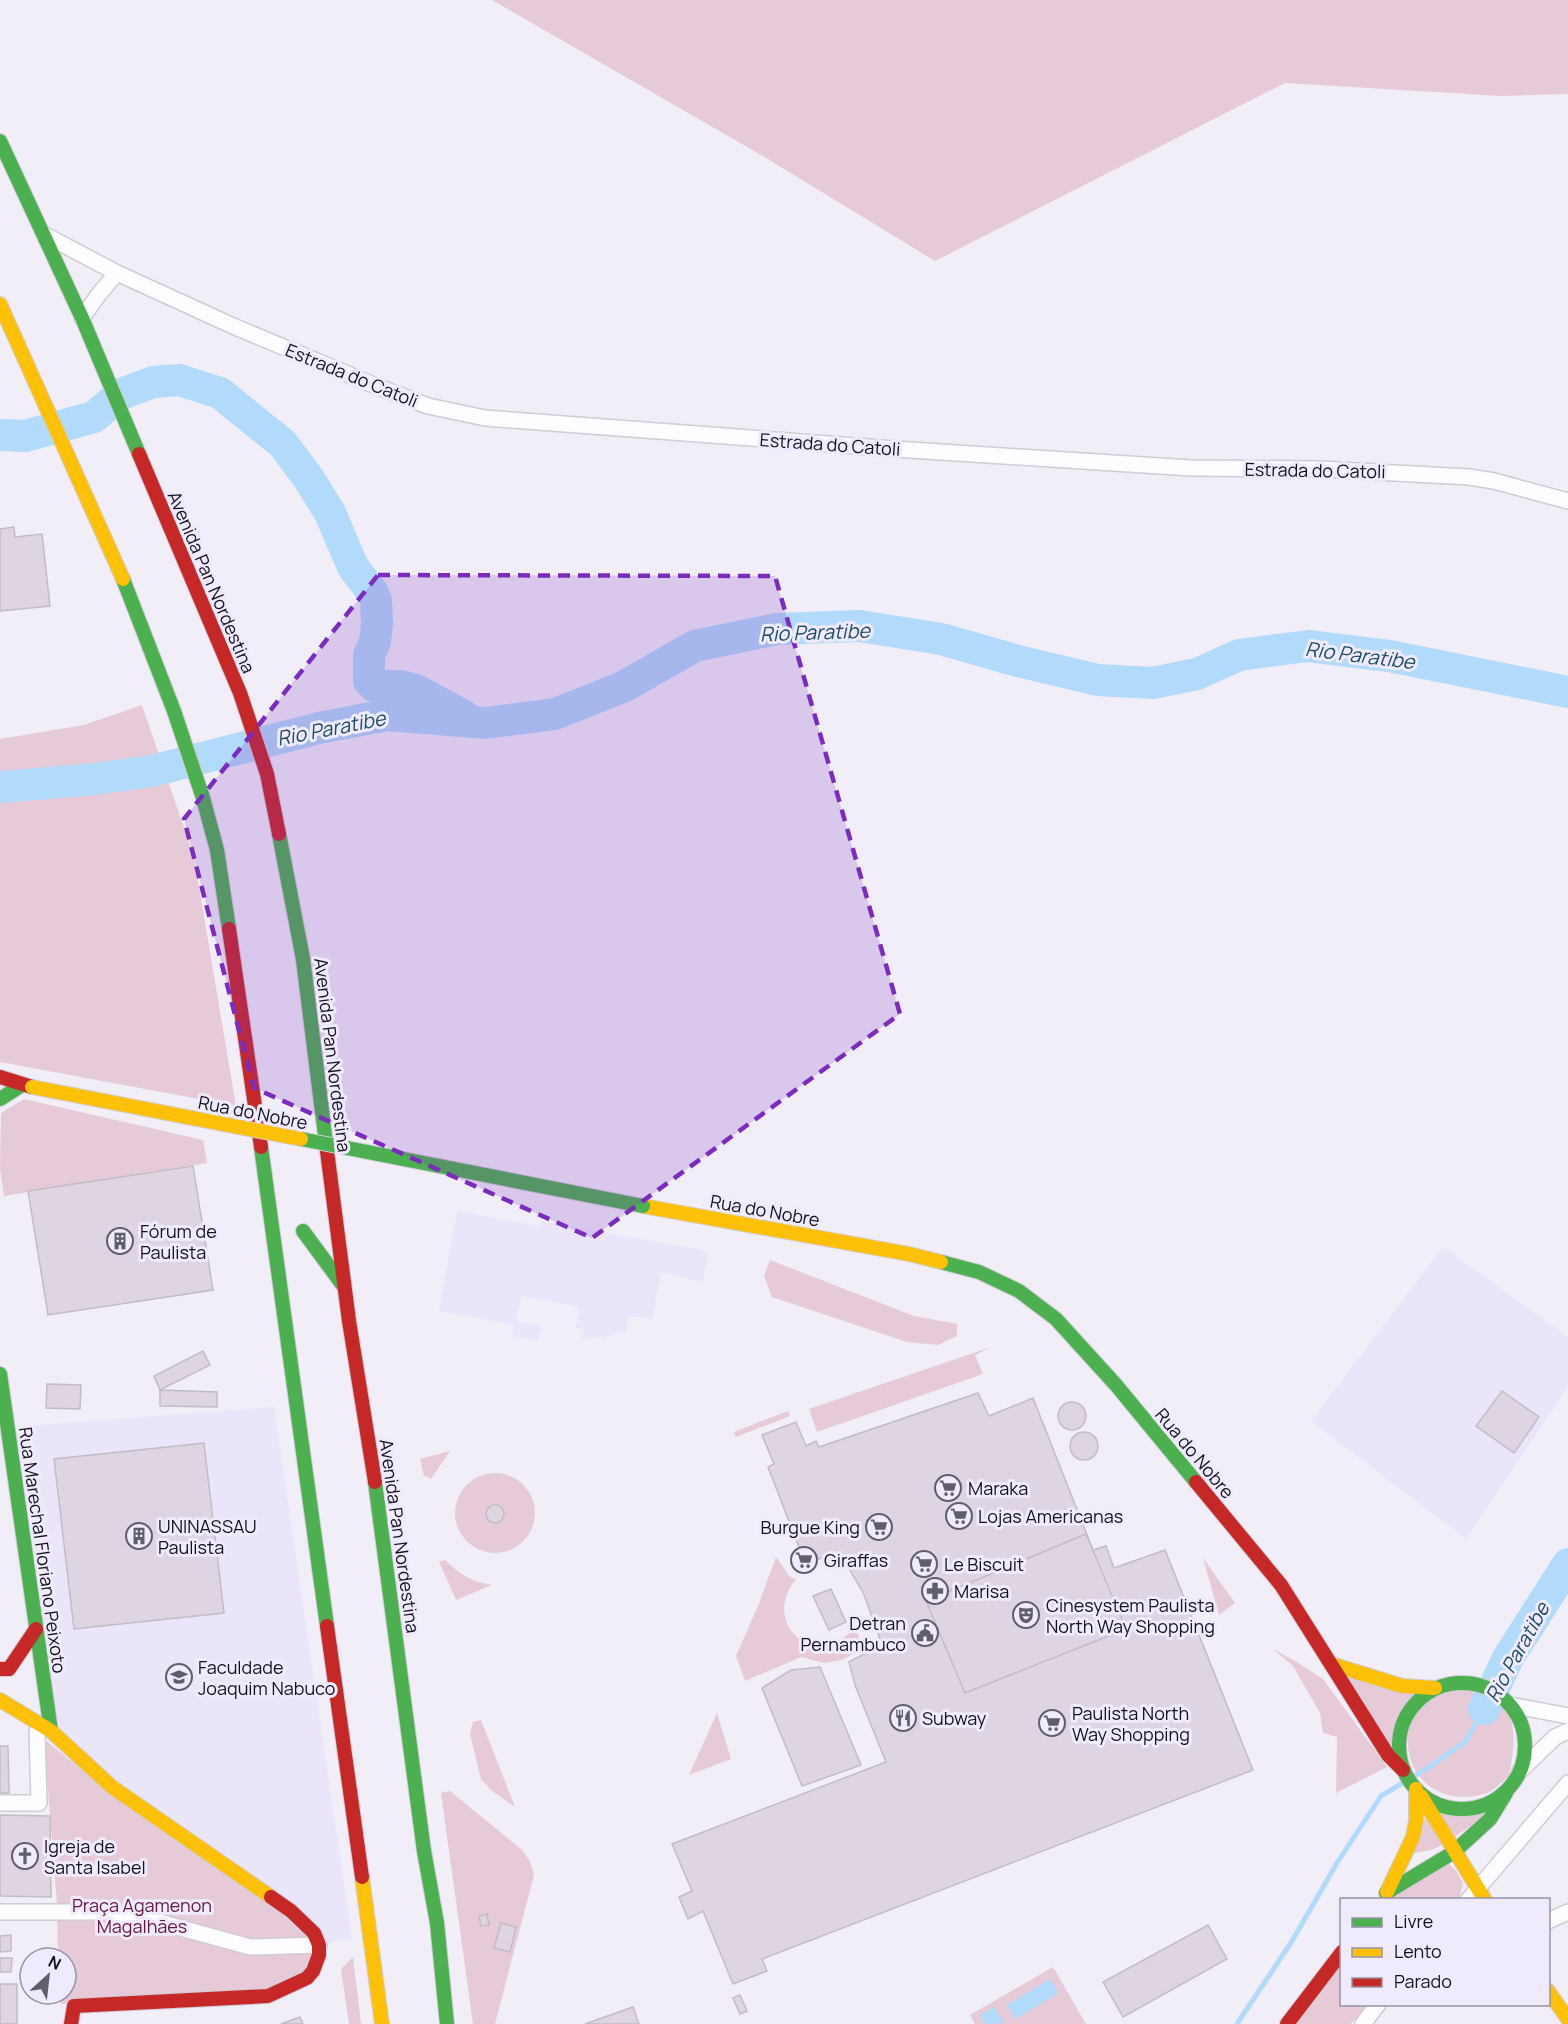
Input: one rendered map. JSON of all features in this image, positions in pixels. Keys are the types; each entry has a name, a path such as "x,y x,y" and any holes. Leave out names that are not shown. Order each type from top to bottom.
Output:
{"main road":[{"name":"Avenida Pan Nordestina","path":"0,141 40,232 82,318 240,693 267,774 303,959 345,1287 381,1521 424,1851 437,1923 447,2024"},
{"path":"0,304 134,603 174,711 203,798 217,850 244,1024 382,2024"},
{"name":"Rua do Nobre","path":"0,1077 27,1086 643,1206 909,1254 979,1272 1019,1291 1056,1319 1116,1385 1281,1586 1389,1755 1404,1772"},
{"path":"0,1083 2,1088 0,1099"},
{"path":"0,1099 27,1086"},
{"path":"303,1231 345,1287"},
{"name":"Rua Marechal Floriano Peixoto","path":"0,1374 36,1629 47,1728"},
{"path":"0,1669 9,1669 36,1629"},
{"path":"1331,1664 1401,1686 1435,1688 1455,1683 1475,1684 1493,1691 1509,1704 1522,1725 1525,1748 1520,1771 1490,1819 1476,1851 1475,1891"},
{"path":"1435,1688 1419,1699 1407,1714 1400,1732 1399,1751 1404,1772 1454,1852 1475,1891"},
{"path":"0,1700 47,1728 112,1787 291,1911 314,1933 319,1946 319,1955 313,1971 307,1978 267,1996 74,2006 71,2024"},
{"path":"1416,1790 1442,1805 1471,1808 1485,1805 1509,1789"},
{"path":"1384,1896 1413,1837 1416,1821 1416,1790"},
{"path":"1384,1896 1454,1852 1490,1819"},
{"path":"1287,2024 1340,1953"},
{"path":"1550,1994 1568,2019"}],"street":[{"name":"Estrada do Catoli","path":"40,232 117,273 233,326 376,386 428,406 485,418 895,449 1155,465 1342,470 1469,477 1494,481 1568,501"},
{"path":"82,318 117,273"},
{"path":"1509,1704 1568,1716"},
{"path":"0,1803 39,1803 37,1732 47,1728"},
{"path":"1520,1771 1555,1737 1568,1731"},
{"path":"1475,1891 1568,1783"},
{"path":"0,1912 111,1912 159,1922 250,1947 319,1946"},
{"path":"1550,1920 1568,1912"},
{"path":"1363,2024 1376,2006"}],"highlighted area":[{"path":"378,575 775,576 900,1014 592,1238 254,1088 184,819"}],"shaded area":[{"path":"457,1211 539,1226 540,1221 708,1251 703,1282 661,1273 652,1319 628,1316 626,1331 582,1341 584,1330 576,1328 580,1307 521,1296 516,1321 541,1326 538,1341 512,1336 514,1325 439,1311"},
{"path":"1443,1247 1568,1337 1568,1387 1466,1539 1311,1421"},
{"name":"Faculdade Joaquim Nabuco","path":"274,1407 352,1938 319,1945 51,1731 9,1427"}],"green space":[{"path":"492,0 1568,0 1568,94 1501,96 1285,83 935,261 761,155"},
{"path":"142,705 194,857 236,1106 0,1062 0,739 84,725"},
{"path":"24,1099 203,1140 207,1163 4,1196 0,1168 1,1113"},
{"path":"770,1260 914,1316 957,1324 957,1336 938,1345 907,1342 772,1297 764,1276"},
{"path":"991,1347 975,1355 983,1374 817,1432 809,1409"},
{"path":"788,1411 790,1416 736,1437 734,1432"},
{"path":"450,1451 431,1479 424,1476 420,1459"},
{"path":"487,1473 503,1473 524,1484 535,1505 535,1521 524,1542 503,1553 487,1553 473,1547 461,1535 455,1521 455,1505 461,1491 473,1479"},
{"path":"776,1557 790,1577 796,1579 787,1596 784,1611 788,1625 797,1636 809,1643 823,1645 839,1640 855,1628 864,1648 842,1660 824,1663 801,1657 745,1681 736,1656"},
{"path":"1203,1558 1235,1603 1219,1615"},
{"path":"445,1560 466,1577 492,1585 456,1600 439,1562"},
{"path":"1273,1649 1323,1679 1387,1767 1336,1793 1337,1737 1323,1733 1320,1713 1293,1666"},
{"path":"1339,1672 1420,1691 1409,1704 1402,1718 1395,1750"},
{"path":"1458,1689 1478,1693 1503,1706 1513,1728 1514,1742 1509,1776 1490,1792 1471,1797 1456,1797 1430,1786 1420,1777 1408,1750 1409,1727 1418,1708 1434,1697"},
{"path":"717,1713 731,1759 689,1775"},
{"path":"481,1720 515,1807 492,1791 481,1779 470,1734 473,1722"},
{"name":"Praça Agamenon Magalhães","path":"44,1739 105,1789 255,1889 313,1943 310,1972 268,1991 78,2003 78,1946 58,1946 57,1904"},
{"path":"450,1791 521,1849 530,1861 534,1875 495,2024 473,2024 441,1793"},
{"path":"1497,1797 1481,1819 1448,1841 1427,1798 1462,1808 1478,1805"},
{"path":"1413,1803 1444,1844 1431,1850 1402,1855"},
{"path":"1447,1862 1457,1872 1463,1883 1459,1898 1384,1898"},
{"path":"1340,1952 1340,2006 1367,2006 1351,2024 1288,2024"},
{"path":"353,1957 361,2024 349,2024 341,1969"},
{"path":"1053,1967 1086,2024 975,2024 970,2015"}],"water":[{"path":"1050,1979 1059,1993 1015,2019 1007,2005"},
{"path":"994,2007 1004,2023 985,2024 980,2015"}],"building":[{"path":"14,527 15,537 42,534 50,606 0,611 0,529"},
{"name":"Fórum de Paulista","path":"193,1166 213,1290 48,1315 28,1191"},
{"path":"203,1351 210,1365 160,1390 154,1376"},
{"path":"47,1384 81,1385 80,1409 46,1408"},
{"path":"160,1390 217,1392 217,1407 160,1406"},
{"path":"1502,1391 1539,1417 1514,1453 1476,1426"},
{"name":"Paulista North Way Shopping","path":"978,1393 989,1416 1033,1398 1093,1550 1106,1546 1114,1568 1165,1550 1253,1770 762,1959 767,1971 733,1984 703,1911 688,1919 679,1897 692,1891 672,1844 886,1762 855,1685 849,1662 870,1651 880,1639 863,1592 842,1557 804,1560 768,1467 774,1464 762,1435 796,1422 806,1446 816,1441 819,1447"},
{"path":"1072,1402 1082,1406 1086,1416 1082,1426 1072,1430 1062,1426 1058,1416 1062,1406"},
{"path":"1084,1432 1094,1436 1098,1446 1094,1456 1084,1460 1074,1456 1070,1446 1074,1436"},
{"name":"UNINASSAU Paulista","path":"204,1443 224,1613 74,1629 54,1459"},
{"path":"495,1505 501,1508 504,1514 501,1520 495,1523 489,1520 486,1514 489,1508"},
{"name":"Cinesystem Paulista North Way Shopping","path":"1086,1534 1126,1629 965,1693 926,1601"},
{"path":"831,1589 846,1622 829,1630 813,1596"},
{"path":"820,1667 861,1765 802,1786 762,1688 791,1670"},
{"path":"0,1746 8,1746 9,1793 0,1793"},
{"name":"Igreja de Santa Isabel","path":"0,1815 50,1816 51,1897 0,1896"},
{"path":"487,1914 489,1925 481,1926 479,1916"},
{"path":"501,1923 516,1927 510,1952 494,1948"},
{"path":"1208,1925 1227,1959 1123,2017 1103,1982"},
{"path":"11,1935 11,1951 0,1952 0,1936"},
{"path":"0,1958 12,1958 11,1972 0,1972"},
{"path":"0,1984 17,1984 17,2024 0,2024"},
{"path":"740,1995 747,2011 740,2014 733,1998"},
{"path":"633,2007 639,2024 585,2024"},
{"path":"300,2017 303,2024 281,2024"}],"waterway":[{"path":"0,435 25,436 94,417 121,394 153,382 179,380 220,393 283,444 330,513 353,567 373,593 376,600 377,624 375,642 369,655 369,681 374,686 401,686 416,690 464,716"},
{"name":"Rio Paratibe","path":"0,787 94,779 152,771 319,728 387,715 486,723 555,714 623,687 695,646 777,629 860,626 941,639 1018,661 1098,680 1153,683 1197,674 1239,655 1308,646 1389,656 1568,692"},
{"name":"Rio Paratibe","path":"1484,1709 1508,1658 1568,1564"},
{"path":"1237,2024 1292,1941 1337,1863 1381,1796 1465,1742 1484,1709"}],"traffic: fast":[{"path":"0,141 82,318 139,454"},
{"path":"123,579 174,711 203,798 217,850 229,929"},
{"path":"279,834 303,959 327,1151"},
{"path":"0,1099 22,1085"},
{"path":"301,1139 643,1206"},
{"path":"261,1147 327,1626"},
{"path":"303,1231 342,1284"},
{"path":"941,1262 979,1272 1019,1291 1056,1319 1116,1385 1196,1482"},
{"path":"0,1374 51,1731"},
{"path":"375,1482 424,1851 437,1923 447,2024"},
{"path":"1462,1683 1486,1688 1506,1702 1520,1722 1525,1746 1520,1770 1506,1790 1486,1804 1462,1809 1438,1804 1418,1790 1404,1770 1399,1746 1404,1722 1418,1702 1438,1688 1462,1683"},
{"path":"1386,1893 1454,1852 1490,1819 1506,1793"}],"traffic: slow":[{"path":"0,304 123,579"},
{"path":"32,1087 301,1139"},
{"path":"643,1206 909,1254 941,1262"},
{"path":"1331,1664 1402,1686 1435,1688"},
{"path":"0,1700 51,1731 112,1787 271,1897"},
{"path":"1387,1892 1413,1837 1416,1821 1416,1789"},
{"path":"1421,1796 1484,1898"},
{"path":"362,1877 382,2024"},
{"path":"1550,1994 1568,2019"}],"traffic: jam":[{"path":"139,454 240,693 267,774 279,834"},
{"path":"229,929 261,1147"},
{"path":"0,1077 32,1087"},
{"path":"327,1151 349,1321 375,1482"},
{"path":"1196,1482 1281,1585 1388,1755 1403,1770"},
{"path":"327,1626 362,1877"},
{"path":"0,1669 9,1669 36,1629"},
{"path":"71,2024 74,2006 268,1996 307,1978 313,1971 319,1955 319,1945 314,1933 291,1911 271,1897"},
{"path":"1287,2024 1340,1955"}],"place":[{"name":"Fórum de Paulista","path":"120,1241"},
{"name":"Maraka","path":"948,1488"},
{"name":"Lojas Americanas","path":"959,1516"},
{"name":"Burgue King","path":"879,1527"},
{"name":"UNINASSAU Paulista","path":"139,1536"},
{"name":"Giraffas","path":"804,1560"},
{"name":"Le Biscuit","path":"924,1564"},
{"name":"Marisa","path":"935,1591"},
{"name":"Cinesystem Paulista North Way Shopping","path":"1026,1615"},
{"name":"Detran Pernambuco","path":"925,1633"},
{"name":"Faculdade Joaquim Nabuco","path":"179,1677"},
{"name":"Subway","path":"903,1718"},
{"name":"Paulista North Way Shopping","path":"1052,1723"},
{"name":"Igreja de Santa Isabel","path":"25,1856"}]}
